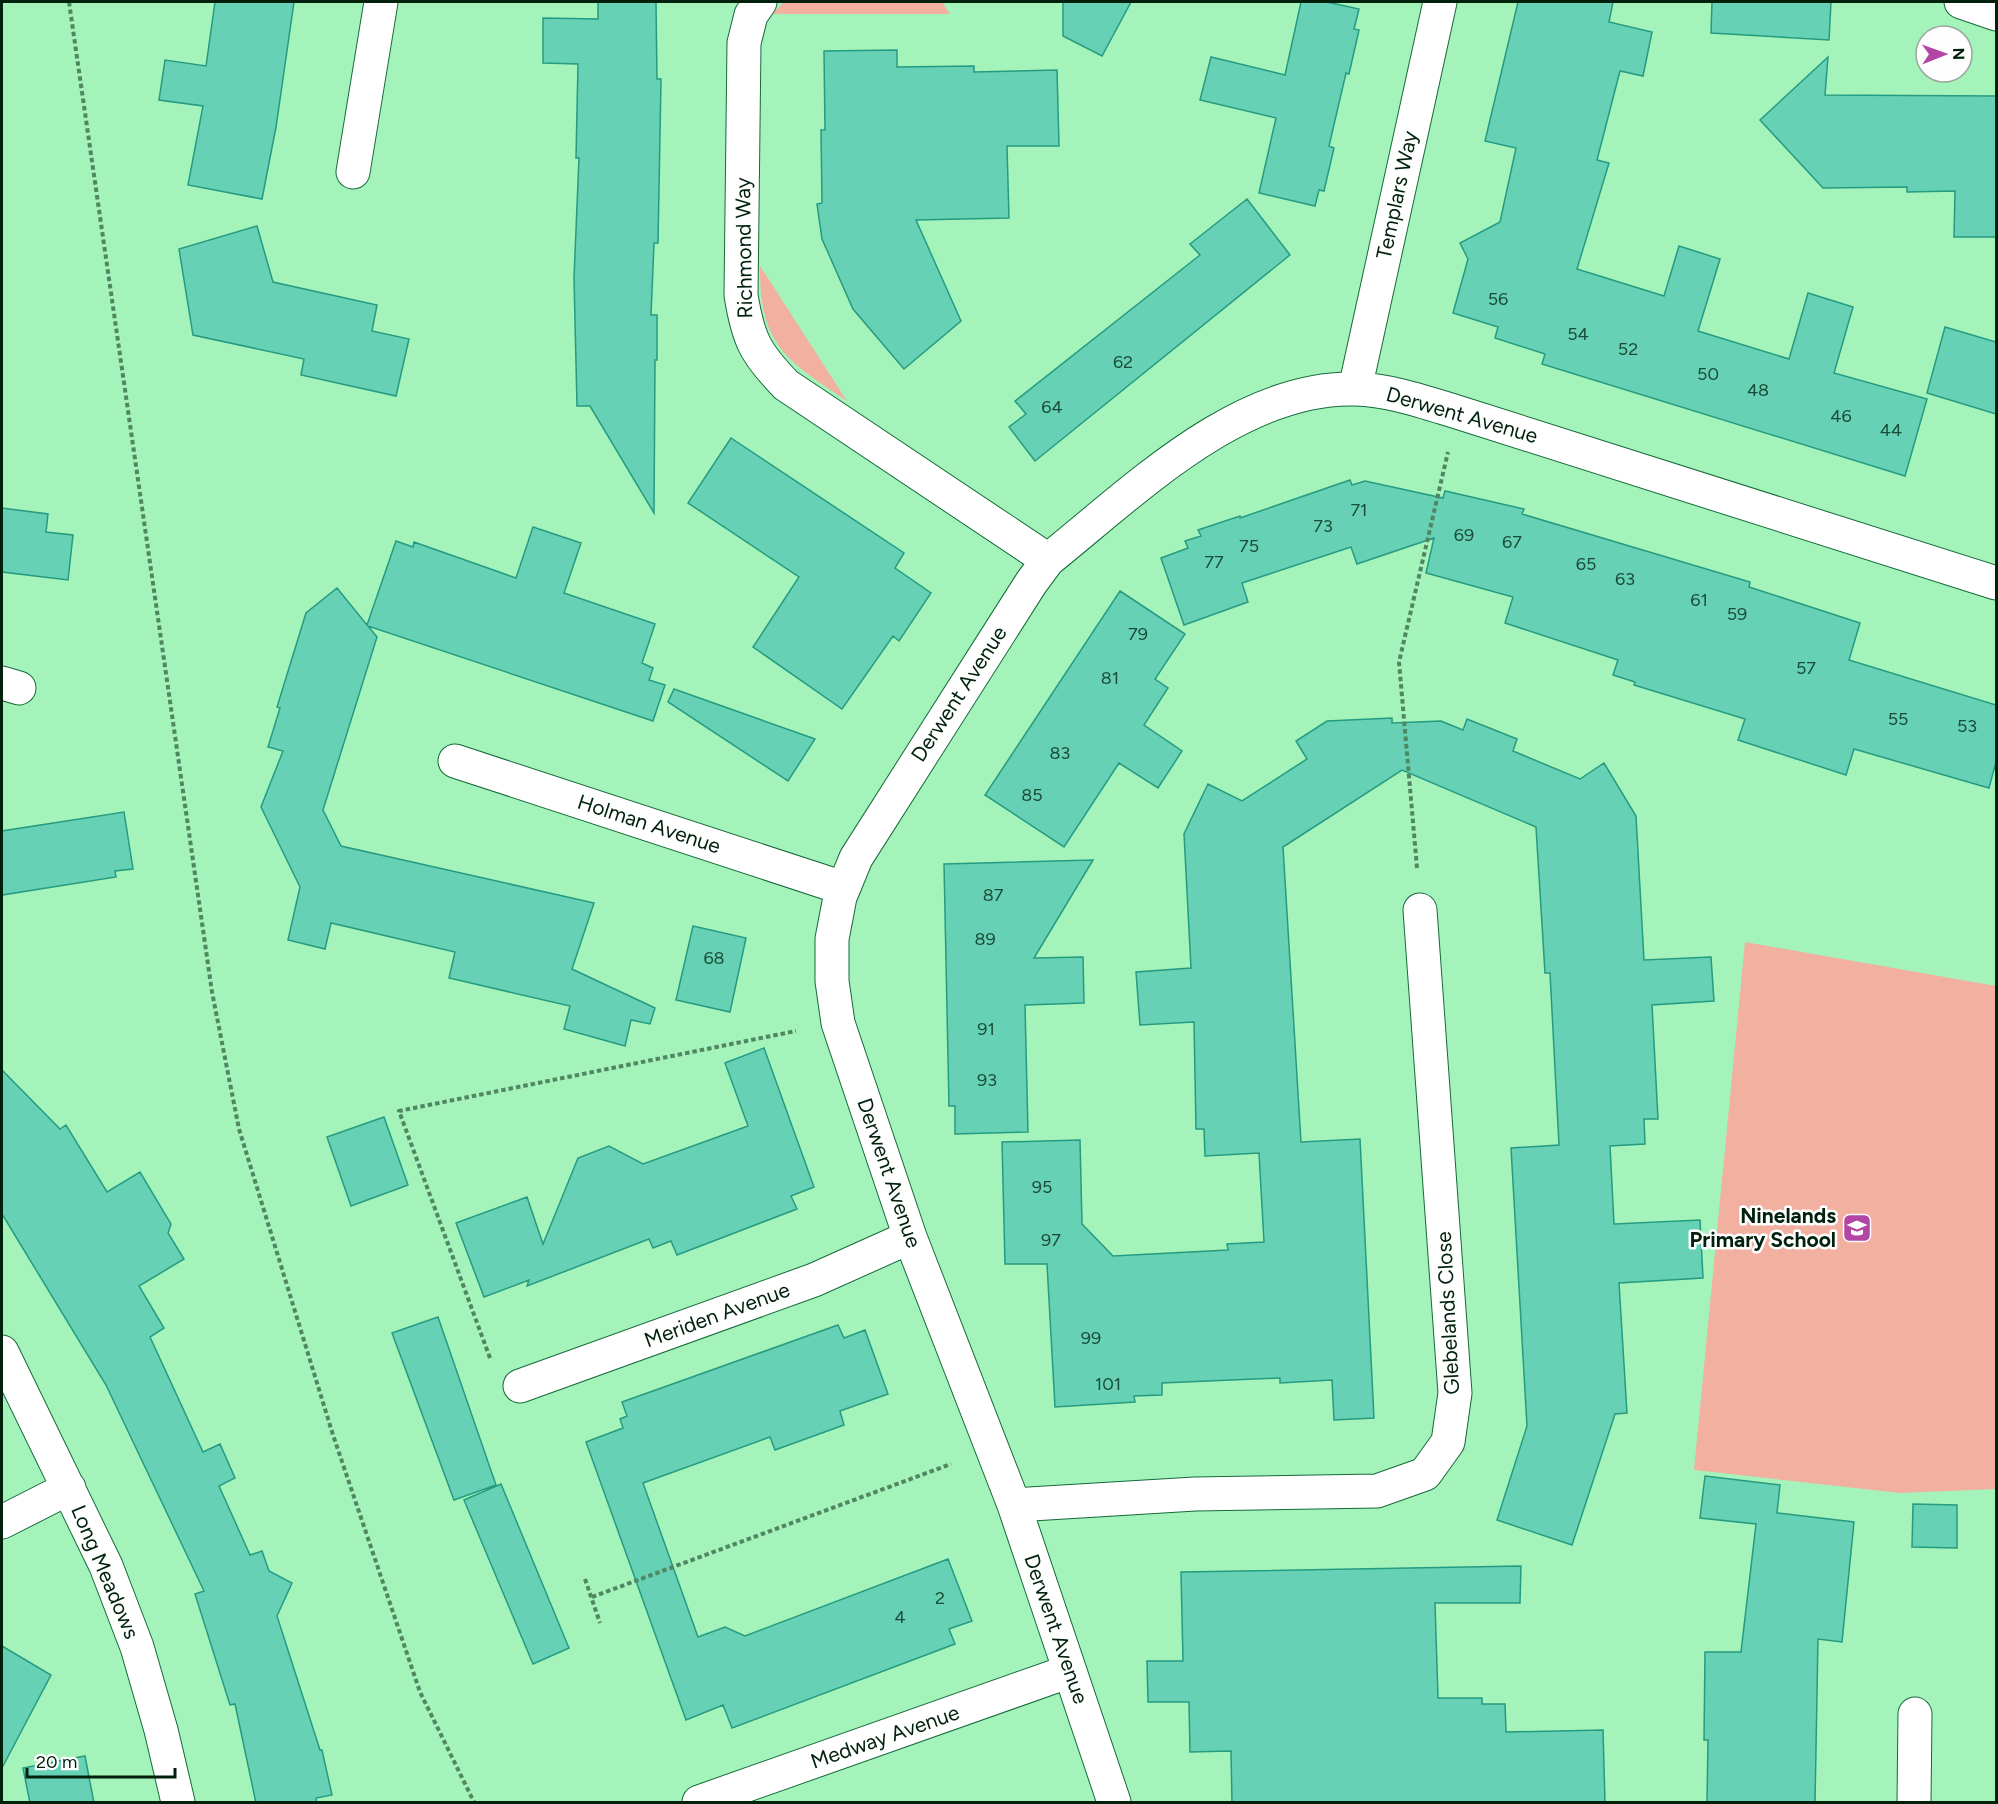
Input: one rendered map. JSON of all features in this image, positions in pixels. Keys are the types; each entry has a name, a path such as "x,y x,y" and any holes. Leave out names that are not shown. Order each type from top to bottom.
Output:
{"street":[{"path":"353,172 381,2"},
{"name":"Richmond Way","path":"760,2 751,15 744,43 741,295 747,329 762,360 786,385 1048,560"},
{"name":"Templars Way","path":"1355,389 1440,2"},
{"path":"1961,2 1996,14"},
{"name":"Derwent Avenue","path":"1114,1803 1014,1505 910,1237 838,1023 832,981 832,939 843,888 856,858 1048,560 1196,442 1266,405 1326,390 1355,389 1400,394 1457,411 1996,583"},
{"name":"Holman Avenue","path":"455,761 843,888"},
{"name":"Glebelands Close","path":"1014,1505 1195,1494 1377,1491 1425,1474 1448,1442 1455,1393 1420,910"},
{"name":"Meriden Avenue","path":"520,1386 814,1280 910,1237"},
{"name":"Long Meadows","path":"2,1352 106,1566 137,1647 161,1730 178,1803"},
{"path":"2,1522 69,1488"},
{"name":"Medway Avenue","path":"699,1803 1070,1671"},
{"path":"1914,1803 1915,1714"}],"path":[{"path":"69,2 210,980 239,1129 333,1435 420,1692 474,1803"},
{"path":"1420,910 1399,662 1457,411"},
{"path":"520,1386 492,1366 399,1111 838,1023"},
{"path":"592,1597 992,1449"},
{"path":"585,1579 600,1623"}],"shaded area":[{"path":"784,2 942,2 950,14 772,14"},
{"path":"760,266 847,401 793,362 771,333 761,293"},
{"name":"Ninelands Primary School","path":"1745,942 1996,986 1996,1489 1900,1493 1694,1470"}],"building":[{"path":"215,2 294,2 276,127 262,199 188,185 203,106 159,100 165,60 206,66"},
{"path":"598,2 656,2 657,79 661,79 658,243 654,243 651,315 657,315 654,513 590,406 577,406 574,278 579,158 576,158 578,64 543,63 543,18 598,19"},
{"path":"1063,2 1131,2 1102,56 1063,36"},
{"path":"1301,2 1327,2 1359,9 1354,29 1359,30 1349,74 1346,73 1329,146 1334,148 1324,191 1319,190 1315,206 1259,193 1276,118 1200,100 1211,57 1285,75"},
{"path":"1518,2 1613,2 1609,22 1652,32 1643,76 1620,71 1597,160 1609,163 1577,269 1664,296 1679,246 1720,259 1698,331 1789,359 1808,293 1853,307 1834,373 1927,399 1905,476 1542,364 1545,354 1495,338 1498,327 1453,313 1468,259 1460,243 1500,222 1516,148 1485,141"},
{"path":"1712,2 1831,2 1829,40 1711,33"},
{"path":"897,50 897,67 974,66 974,72 1057,70 1059,146 1007,146 1009,218 916,220 961,321 904,369 853,309 822,239 817,204 822,203 821,130 825,130 824,51"},
{"path":"1828,57 1825,95 1996,96 1996,237 1954,237 1955,191 1907,192 1907,187 1823,188 1760,120"},
{"path":"1247,199 1290,255 1035,461 1009,427 1026,414 1015,401 1200,255 1190,244"},
{"path":"257,226 273,282 377,305 372,331 409,339 396,396 301,375 304,359 193,335 179,249"},
{"path":"1945,327 1996,342 1996,414 1927,393"},
{"path":"731,438 904,553 895,568 931,593 899,641 893,636 842,709 753,647 799,577 688,503"},
{"path":"1350,480 1352,485 1365,481 1443,498 1445,491 1524,509 1522,514 1750,582 1749,587 1860,623 1849,660 1996,705 1996,762 1989,788 1854,749 1846,775 1738,740 1745,719 1634,685 1635,682 1613,675 1618,660 1505,623 1513,597 1426,573 1434,538 1357,564 1351,547 1242,583 1248,602 1184,625 1161,558 1188,548 1185,541 1201,536 1198,530"},
{"path":"2,508 48,514 46,532 73,535 68,580 2,572"},
{"path":"533,527 581,543 564,593 655,624 642,663 653,668 649,680 665,685 653,721 368,626 377,637 323,810 341,846 594,903 572,969 655,1008 650,1024 631,1020 625,1046 564,1029 570,1006 449,978 455,952 331,923 325,949 288,940 300,887 261,807 283,751 268,747 280,708 277,707 306,613 337,588 367,625 396,541 413,547 414,542 516,578"},
{"path":"1120,591 1185,634 1155,679 1168,688 1144,725 1182,751 1158,788 1119,763 1064,847 985,795"},
{"path":"674,689 815,739 788,781 668,702"},
{"path":"1392,718 1392,723 1441,721 1463,730 1467,719 1517,739 1513,751 1580,779 1604,763 1636,816 1644,960 1711,957 1714,1001 1652,1005 1658,1119 1644,1119 1645,1144 1610,1146 1614,1224 1700,1220 1703,1278 1619,1283 1627,1413 1615,1414 1572,1545 1497,1520 1527,1426 1511,1148 1559,1145 1550,973 1545,973 1536,827 1402,770 1283,847 1301,1142 1360,1139 1374,1418 1334,1420 1332,1380 1280,1383 1280,1378 1162,1383 1162,1395 1134,1396 1135,1402 1055,1407 1047,1264 1005,1264 1002,1142 1080,1140 1082,1224 1113,1256 1228,1250 1227,1244 1264,1242 1259,1153 1205,1156 1204,1129 1196,1129 1194,1022 1140,1025 1136,972 1191,968 1184,834 1208,784 1242,801 1307,759 1296,741 1327,721"},
{"path":"124,812 133,869 115,871 116,877 2,895 2,831"},
{"path":"1093,860 1034,958 1083,957 1084,1003 1025,1005 1028,1132 955,1134 955,1106 949,1106 944,864"},
{"path":"693,926 746,938 730,1012 676,1000"},
{"path":"764,1048 814,1187 791,1196 797,1209 677,1255 671,1241 653,1248 649,1239 527,1286 529,1280 484,1297 456,1223 527,1197 543,1244 578,1158 609,1146 643,1164 748,1126 725,1063"},
{"path":"2,1070 60,1129 66,1125 107,1192 140,1172 171,1224 168,1233 184,1259 139,1286 164,1328 150,1337 203,1452 220,1444 235,1478 219,1486 250,1555 262,1551 269,1571 292,1583 277,1616 320,1750 322,1750 332,1795 316,1798 317,1803 256,1803 235,1704 230,1705 195,1594 204,1591 106,1385 2,1214"},
{"path":"384,1117 408,1185 351,1206 327,1137"},
{"path":"438,1317 496,1485 454,1500 392,1333"},
{"path":"838,1325 844,1338 865,1330 888,1394 840,1411 844,1425 775,1450 770,1437 643,1483 698,1637 725,1627 745,1636 948,1559 972,1621 949,1629 955,1644 732,1728 723,1705 686,1720 586,1442 623,1428 620,1419 627,1416 622,1402"},
{"path":"1705,1476 1780,1485 1777,1513 1854,1522 1842,1642 1818,1639 1815,1803 1707,1803 1708,1740 1704,1740 1705,1652 1741,1652 1756,1524 1700,1518"},
{"path":"501,1484 569,1648 533,1664 464,1500"},
{"path":"1913,1504 1957,1505 1957,1548 1912,1547"},
{"path":"1521,1566 1520,1603 1435,1603 1438,1698 1482,1698 1482,1704 1505,1704 1506,1732 1603,1730 1605,1803 1232,1803 1231,1751 1190,1752 1189,1702 1148,1702 1147,1661 1183,1661 1181,1572"},
{"path":"2,1646 51,1675 2,1768"},
{"path":"85,1756 94,1803 30,1803 23,1768"}],"place":[{"name":"Ninelands Primary School","path":"1857,1228"}]}
